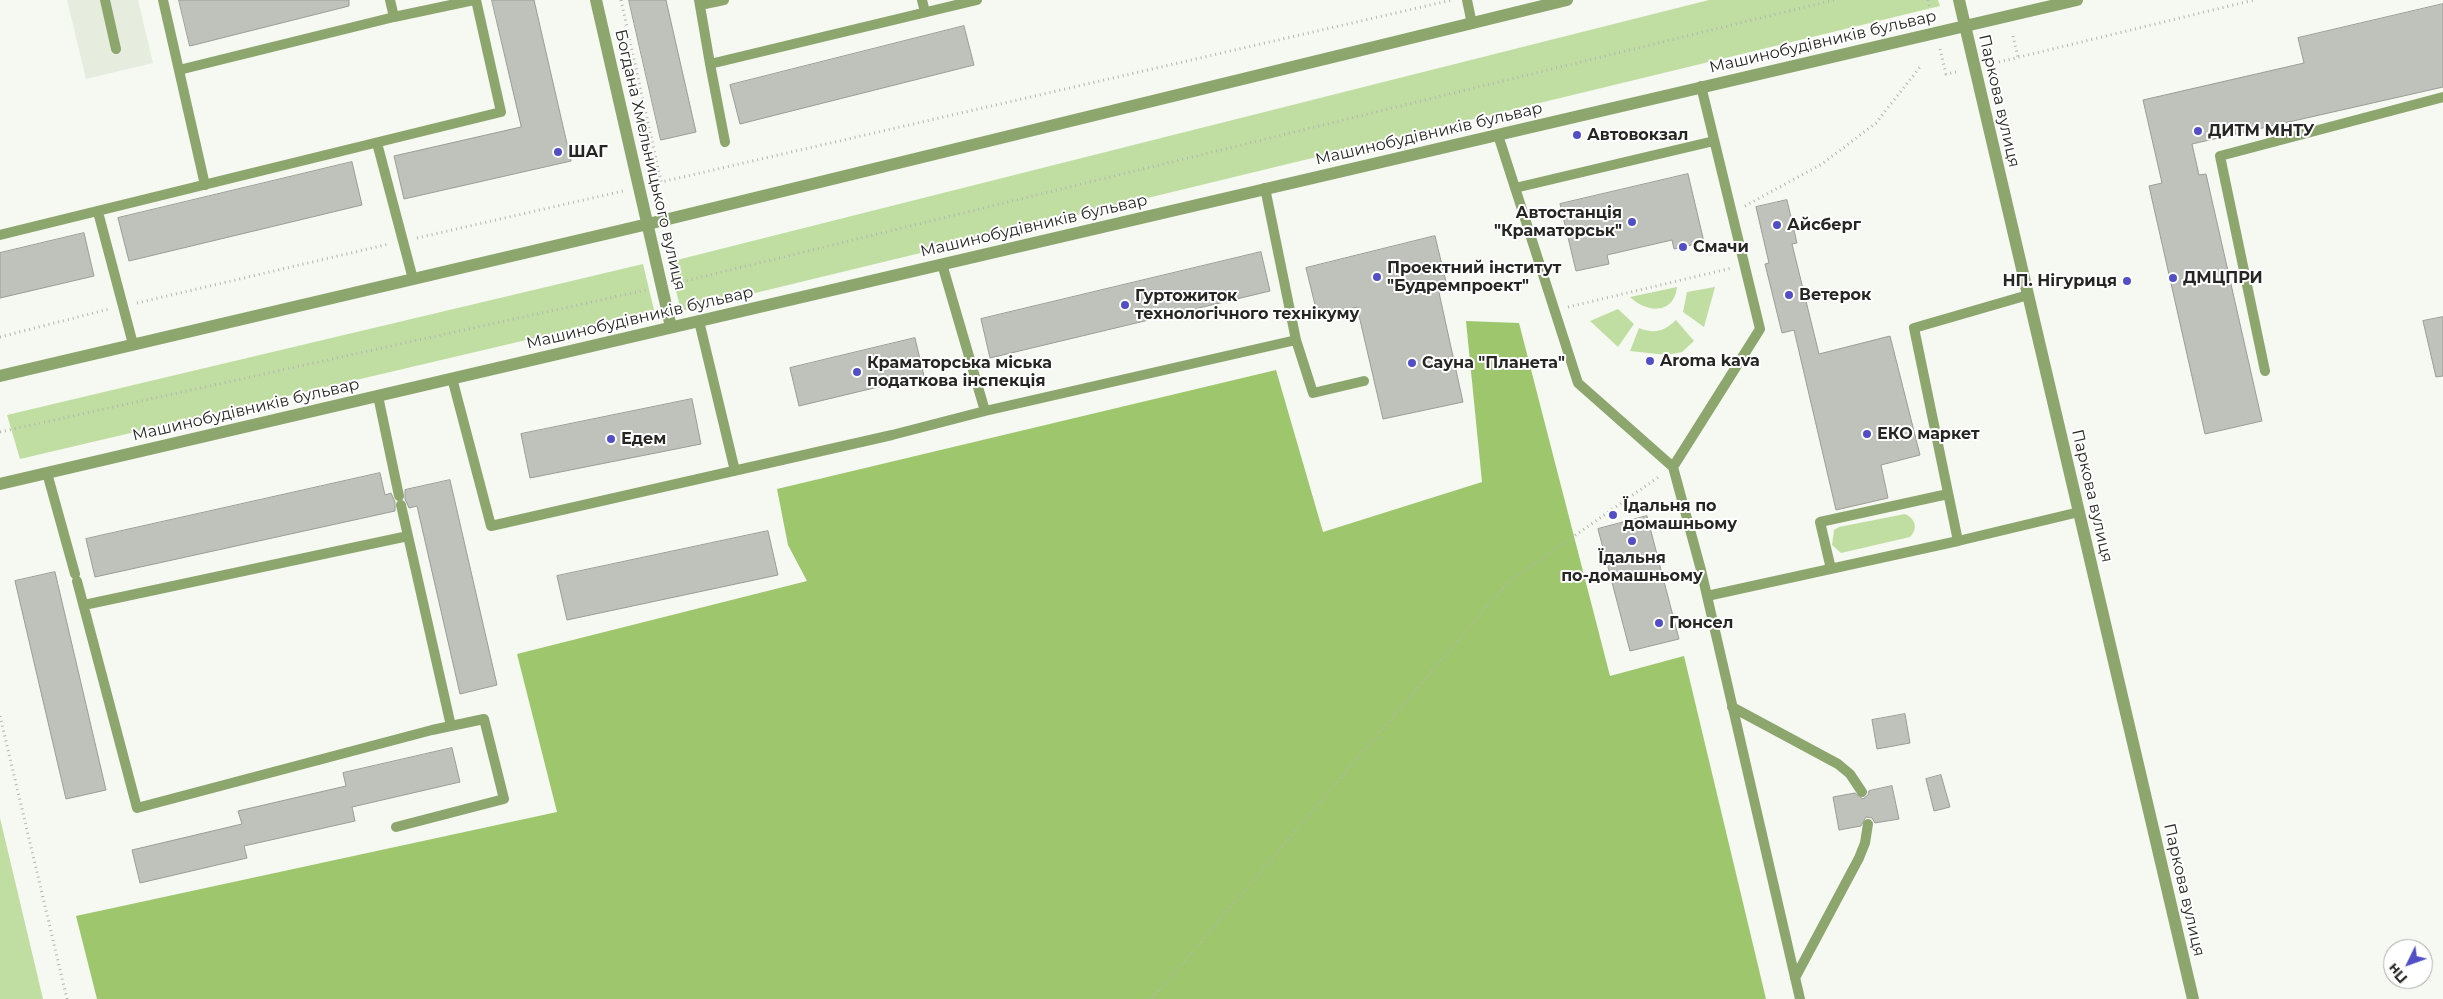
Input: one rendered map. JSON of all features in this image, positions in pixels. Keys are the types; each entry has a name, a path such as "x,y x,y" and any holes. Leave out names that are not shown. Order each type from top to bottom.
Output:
{"street":[{"name":"Богдана Хмельницького вулиця","path":"596,0 671,327"},
{"path":"0,376 648,224 1567,0"},
{"name":"Паркова вулиця","path":"1959,0 2193,999"},
{"name":"Машинобудівників бульвар","path":"0,484 1701,86 2077,0"}],"lane":[{"path":"105,0 116,49"},
{"path":"163,0 205,185"},
{"path":"390,0 394,17"},
{"path":"0,235 501,112 475,0 394,17 179,70"},
{"path":"724,0 699,3 725,142"},
{"path":"922,0 925,12"},
{"path":"710,64 976,0"},
{"path":"1467,0 1472,24"},
{"path":"1673,467 1760,329 1701,86"},
{"path":"2265,372 2220,156 2443,97"},
{"path":"1498,135 1578,383 1673,467 1707,596 1800,999"},
{"path":"1515,188 1714,141"},
{"path":"377,143 412,279"},
{"path":"1265,188 1296,340 1313,393 1364,381"},
{"path":"98,212 133,344"},
{"path":"942,264 985,411"},
{"path":"1958,541 1914,328 2028,295"},
{"path":"699,321 735,471"},
{"path":"452,378 491,526 1296,340"},
{"path":"378,396 451,726"},
{"path":"47,473 137,808 484,719 504,799 396,827"},
{"path":"1831,569 1820,522 1948,494"},
{"path":"1707,596 1958,541 2079,512"},
{"path":"84,605 408,536"},
{"path":"1732,707 1838,764 1850,774 1862,792"},
{"path":"1795,978 1859,858 1865,843 1868,824"}],"path":[{"path":"621,0 661,182 1453,0"},
{"path":"0,432 663,286 1834,0"},
{"path":"1928,0 1930,8"},
{"path":"1999,62 2254,0"},
{"path":"2013,36 2018,57"},
{"path":"1940,48 1946,74 1956,72"},
{"path":"1732,212 1766,196 1822,164 1876,123 1920,67"},
{"path":"0,337 123,306 624,191"},
{"path":"1554,310 1745,266"},
{"path":"1152,999 1507,583 1673,467"},
{"path":"0,716 67,999"}],"shaded area":[{"path":"67,0 138,0 153,63 86,79"}],"green space":[{"path":"1709,0 1938,0 1940,6 681,311 669,262"},
{"path":"643,264 654,310 20,459 7,415"},
{"path":"1677,287 1671,303 1665,307 1651,308 1644,306 1630,297"},
{"path":"1715,287 1704,327 1683,312 1687,292"},
{"path":"1618,309 1634,324 1618,347 1590,321"},
{"path":"1676,320 1694,341 1682,352 1667,355 1630,351 1639,328 1659,331"},
{"path":"1466,321 1519,323 1610,676 1684,656 1766,999 97,999 76,916 557,812 517,654 807,581 788,545 777,489 1276,370 1323,532 1482,482"},
{"path":"1905,514 1915,524 1913,534 1910,537 1841,553 1832,545 1834,530 1839,527"},
{"path":"0,818 43,999 0,999"}],"building":[{"path":"179,0 349,0 349,6 190,46"},
{"path":"492,0 534,0 571,161 404,199 394,156 521,127"},
{"path":"629,0 666,0 696,132 661,140"},
{"path":"2443,4 2443,87 2192,144 2199,175 2206,174 2262,421 2205,434 2149,186 2162,183 2143,100 2304,63 2298,38"},
{"path":"964,26 974,65 740,124 730,85"},
{"path":"352,162 362,205 129,261 118,218"},
{"name":"Автостанція \"Краматорськ\"","path":"1688,174 1704,242 1674,249 1672,240 1607,255 1609,264 1576,271 1560,204"},
{"name":"ЕКО маркет","path":"1787,200 1797,243 1792,244 1819,354 1890,336 1920,455 1881,465 1888,498 1836,510 1794,330 1782,333 1765,264 1769,263 1756,207"},
{"path":"84,233 94,276 0,298 0,253"},
{"path":"1435,236 1447,286 1438,288 1463,402 1383,419 1357,307 1318,317 1306,268"},
{"name":"Гуртожиток технологічного технікуму","path":"1261,252 1270,291 990,358 981,319"},
{"path":"2443,317 2443,376 2436,377 2423,321"},
{"name":"Краматорська міська податкова інспекція","path":"915,338 924,376 799,406 790,368"},
{"name":"Едем","path":"692,399 701,444 530,478 521,434"},
{"path":"380,473 385,495 391,493 395,502 395,511 95,577 86,539"},
{"path":"450,480 497,685 460,694 417,506 409,508 405,499 405,490"},
{"path":"1647,516 1679,639 1630,651 1598,529"},
{"path":"768,531 778,575 567,620 557,576"},
{"path":"55,572 106,790 66,799 15,581"},
{"path":"1905,714 1910,743 1877,749 1872,720"},
{"path":"452,748 460,782 352,807 355,821 244,846 247,858 140,883 132,850 242,824 238,811 346,786 343,773"},
{"path":"1941,775 1950,807 1934,811 1926,779"},
{"path":"1892,786 1899,819 1875,823 1872,818 1866,817 1861,826 1839,830 1833,797 1855,793 1863,799 1868,795 1869,791"}],"place":[{"name":"ДИТМ МНТУ","path":"2198,131"},
{"name":"Автовокзал","path":"1577,135"},
{"name":"ШАГ","path":"558,152"},
{"name":"Автостанція \"Краматорськ\"","path":"1632,222"},
{"name":"Айсберг","path":"1777,225"},
{"name":"Смачи","path":"1683,247"},
{"name":"Проектний інститут \"Будремпроект\"","path":"1377,277"},
{"name":"ДМЦПРИ","path":"2173,278"},
{"name":"НП. Нігуриця","path":"2127,281"},
{"name":"Ветерок","path":"1789,295"},
{"name":"Гуртожиток технологічного технікуму","path":"1125,305"},
{"name":"Aroma kava","path":"1650,361"},
{"name":"Сауна \"Планета\"","path":"1412,363"},
{"name":"Краматорська міська податкова інспекція","path":"857,372"},
{"name":"ЕКО маркет","path":"1867,434"},
{"name":"Едем","path":"611,439"},
{"name":"Їдальня по домашньому","path":"1613,515"},
{"name":"Їдальня по-домашньому","path":"1632,541"},
{"name":"Гюнсел","path":"1659,623"}]}
